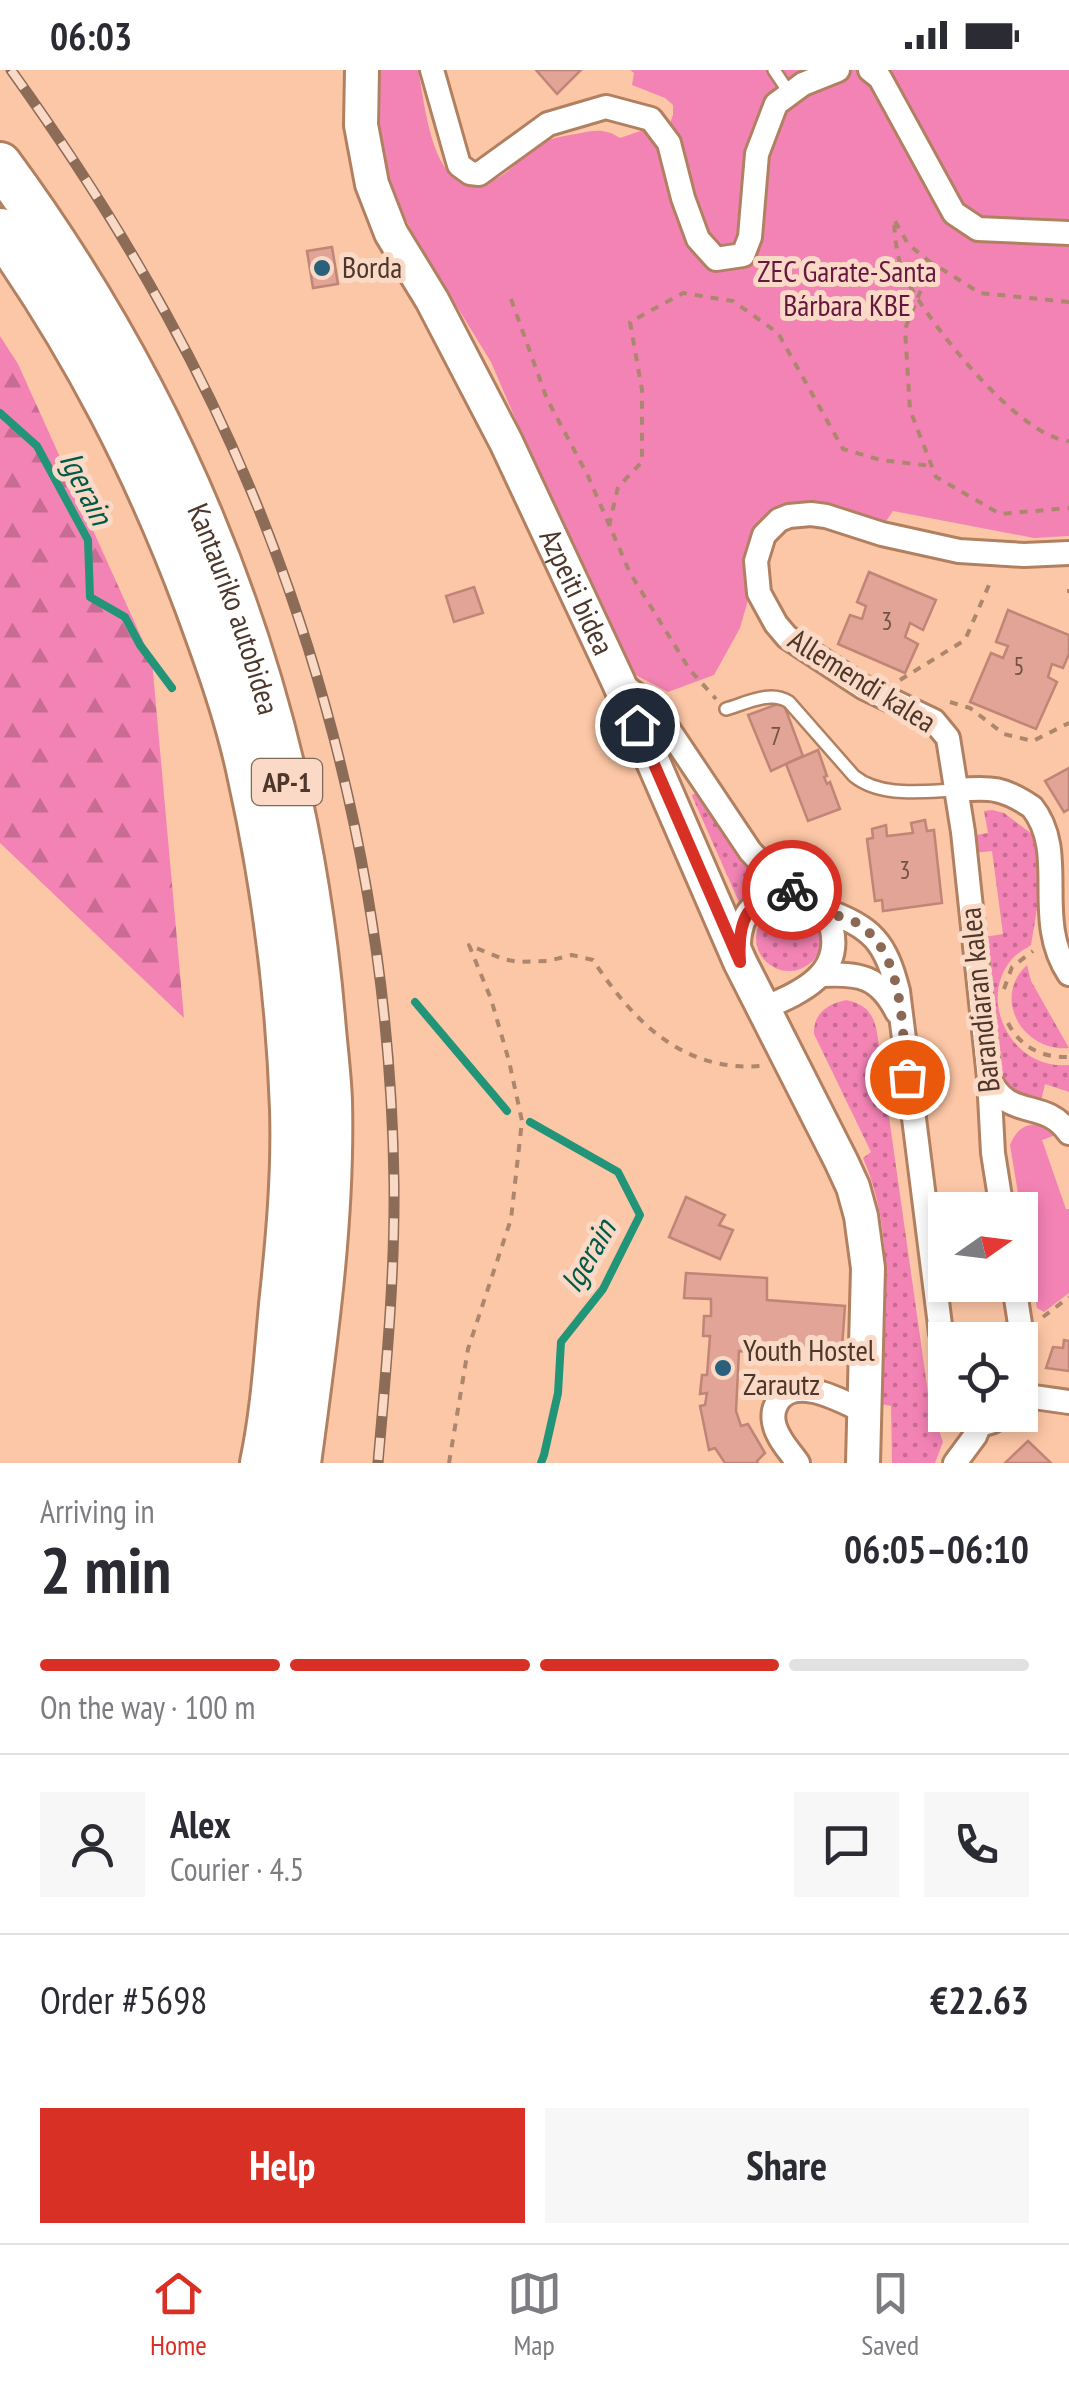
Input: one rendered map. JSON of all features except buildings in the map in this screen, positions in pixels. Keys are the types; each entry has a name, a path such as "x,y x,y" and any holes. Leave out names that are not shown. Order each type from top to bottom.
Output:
{"highway":[{"name":"Kantauriko autobidea","path":"0,164 34,210 115,338 182,471 249,642 284,768 317,951 330,1101 326,1228 299,1463"},
{"name":"Kantauriko autobidea","path":"0,230 81,353 150,488 216,655 250,776 282,963 292,1110 289,1228 262,1463"}],"main road":[{"name":"Azpeiti bidea","path":"362,70 362,126 372,184 391,233 432,300 506,442 618,681 740,962 853,1187 868,1268 863,1463"}],"street":[{"path":"432,70 459,165 470,173 480,174 548,124 606,108 651,120 670,143 683,198 698,238 716,258 743,255 750,236 758,154 776,104 802,84 838,70"},
{"path":"870,70 880,78 954,213 978,230 1069,233"},
{"name":"Allemendi kalea","path":"958,790 951,750 942,728 848,678 787,638 776,624 759,593 756,577 764,535 779,520 811,514 959,551 1069,553"},
{"path":"618,681 655,709 761,864 824,910 856,922 877,941 892,969 898,991 940,1322"},
{"path":"958,790 1005,791 1051,823 1064,862 1056,945 1069,974"},
{"name":"Barandiaran kalea","path":"958,790 999,1192"},
{"path":"740,962 738,938 750,909 768,896 794,889"},
{"path":"762,1009 800,992 822,974 830,960 834,936 824,910"},
{"path":"822,974 869,979 891,999 900,1017"},
{"path":"989,1078 1002,1099 1028,1110"},
{"path":"993,1153 1008,1124 1028,1110 1050,1114 1069,1134"},
{"path":"798,1463 778,1436 773,1422 774,1406 784,1394 801,1388 829,1395 864,1411"},
{"path":"1038,1398 1069,1402"},
{"path":"955,1463 976,1432"}],"lane":[{"path":"774,70 790,94"},
{"path":"726,709 778,696 789,702 862,782 881,790 958,790"}],"path":[{"path":"1069,302 980,293 908,244 894,219 895,246 906,279 945,337 991,390 1031,424 1069,442"},
{"path":"932,263 905,329 910,410 936,477 1000,514 1069,508"},
{"path":"610,526 618,488 642,462 642,390 630,322 683,292 734,301 778,333 843,449 881,460 932,466"},
{"path":"511,299 547,399 588,476 630,572 690,670 726,709"},
{"path":"892,686 965,640 988,586"},
{"path":"952,702 970,708 1004,734 1033,741 1069,723"},
{"path":"449,1463 468,1348 510,1219 522,1120 510,1061 469,945 518,962 572,955 593,960 611,987 654,1034 699,1059 761,1066"},
{"path":"1002,1002 1012,967 1035,950"},
{"path":"1005,1016 1024,1044 1038,1053 1069,1057"},
{"path":"1038,1323 1069,1298"}],"green space":[{"name":"ZEC Garate-Santa Bárbara KBE","path":"377,70 418,70 439,158 460,181 475,184 501,176 535,148 553,139 599,131 620,138 642,128 668,128 673,105 632,85 634,73 630,70 1069,70 1069,536 1034,538 893,511 882,527 775,510 758,524 752,537 746,573 748,600 740,628 714,675 668,692 630,672 491,362 400,208 386,167"},
{"path":"0,336 18,364 152,661 184,1018 0,843"},
{"path":"692,796 739,855 766,882 739,902"},
{"path":"984,811 1004,813 1036,837 1043,872 1031,945 1012,959 998,994 999,1013 1017,1045 1031,1057 1049,1064 1069,1065 1069,1092 1045,1084 1041,1101 1010,1093 998,1074 984,937 1003,934 992,851 974,853 971,836 988,833"},
{"path":"789,905 812,915 822,938 812,961 789,971 766,961 756,938 766,915"},
{"path":"1027,965 1031,981 1069,1048 1038,1041 1017,1020 1012,992"},
{"path":"846,1000 859,1004 868,1010 877,1032 928,1393 928,1432 940,1432 943,1442 935,1463 892,1463 891,1406 881,1404 886,1311 884,1248 874,1187 863,1158 871,1152 814,1034 816,1020 833,1004"},
{"path":"1040,1124 1056,1135 1042,1140 1069,1209 1069,1293 1044,1312 1036,1302 1038,1192 1018,1192 1010,1145 1015,1135 1029,1125"}],"waterway":[{"name":"Igerain","path":"0,413 37,446 88,540 90,597 125,617 172,688"},
{"name":"Igerain","path":"415,1002 507,1111"},
{"name":"Igerain","path":"530,1122 618,1172 640,1215 603,1289 561,1342 558,1393 541,1463"}],"railway":[{"path":"11,70 129,250 217,413 262,517 301,624 333,734 358,845 377,957 389,1070 393,1253 378,1463"}],"way so far":[{"path":"792,890 806,895 824,910 856,922 884,952 898,991 907,1077"}],"place":[{"name":"Borda","path":"322,268"},
{"name":"Youth Hostel Zarautz","path":"723,1368"}],"route":[{"path":"637,725 740,962 738,938 750,909 768,896 792,890"}]}
